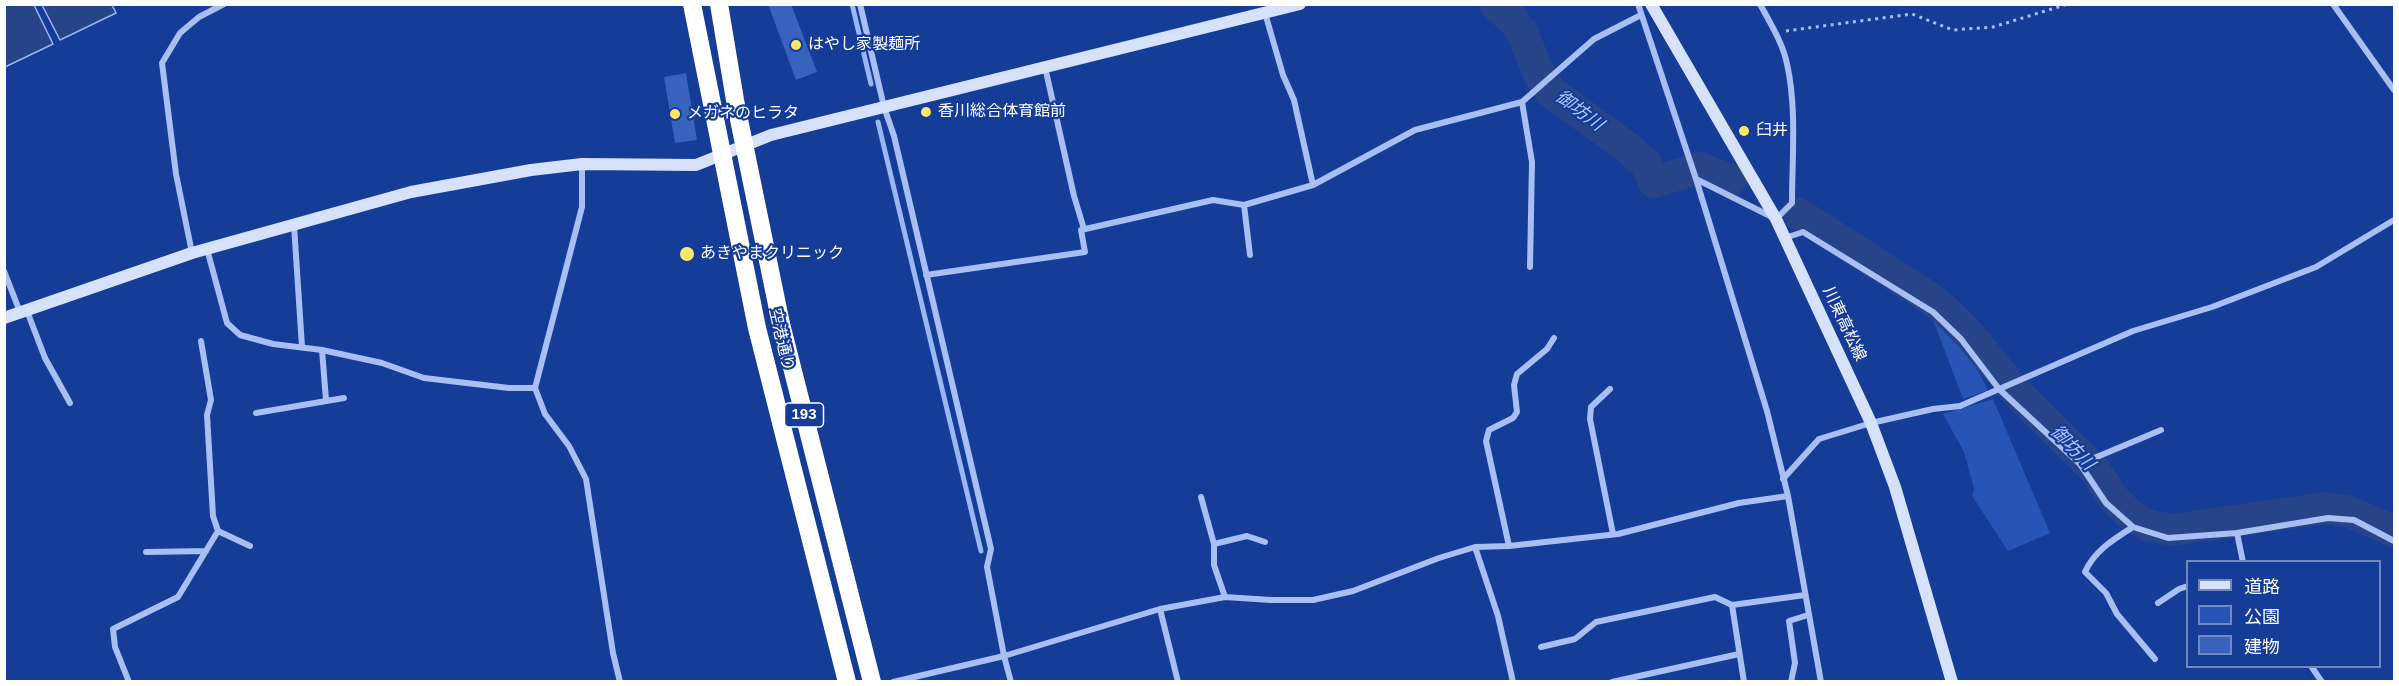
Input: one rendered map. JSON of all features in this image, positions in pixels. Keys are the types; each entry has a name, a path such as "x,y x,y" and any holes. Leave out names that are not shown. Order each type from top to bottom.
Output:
{"highway":[{"name":"空港通り","path":"692,4 757,328 847,681"},
{"name":"空港通り","path":"719,4 744,146 781,324 872,681"}],"street":[{"path":"192,253 176,174 162,63 180,33 199,16 224,4"},
{"path":"860,4 884,107 894,136 991,549 987,567 1011,681"},
{"path":"4,318 192,253 411,192 531,170 582,164 696,165 771,135 1300,4"},
{"path":"1638,4 1696,179 1767,411 1788,496 1821,681"},
{"name":"川東高松線","path":"1651,4 1776,219 1871,423 1895,487 1952,681"},
{"path":"1696,179 1776,219 1792,203 1791,94 1787,62 1760,4"},
{"path":"2333,4 2394,90"},
{"path":"1265,13 1283,75 1294,99 1313,185"},
{"path":"926,275 1085,252 1081,230 1084,229 1213,200 1244,206 1313,185 1415,130 1522,102 1594,39 1641,15"},
{"path":"1046,67 1074,196 1084,229"},
{"path":"1522,102 1532,162 1530,267"},
{"path":"582,164 580,217 536,388 545,414 569,446 586,479 613,653 620,681"},
{"path":"1244,206 1250,255"},
{"path":"1783,479 1819,439 1871,423 1933,409 1960,406 2133,331 2212,307 2316,267 2394,220"},
{"path":"294,225 303,347"},
{"path":"1785,238 1803,232 1933,312 1961,339 1999,389 2080,464 2106,503 2133,527 2168,538 2237,533 2328,518 2354,520 2394,541"},
{"path":"207,249 227,323 240,334 273,344 322,350 382,363 424,378 509,388 536,388"},
{"path":"4,271 45,358 70,403"},
{"path":"1509,546 1486,441 1488,430 1513,418 1517,412 1514,385 1517,374 1547,349 1554,338"},
{"path":"201,341 211,400 207,415 213,516 218,531 250,546"},
{"path":"322,350 326,400"},
{"path":"1610,388 1591,407 1590,419 1613,534"},
{"path":"256,413 344,398"},
{"path":"2080,464 2161,430"},
{"path":"893,681 1004,656 1160,609 1225,597 1313,600 1353,591 1439,558 1475,547 1509,546 1613,534 1739,503 1788,496"},
{"path":"1202,497 1214,544 1214,565 1225,597"},
{"path":"2133,527 2114,539 2090,560 2085,572 2106,593 2117,614 2155,659"},
{"path":"129,681 115,647 113,629 178,597 218,531"},
{"path":"2237,533 2243,560"},
{"path":"1214,544 1247,536 1265,542"},
{"path":"1475,547 1498,616 1513,681"},
{"path":"146,552 206,551"},
{"path":"2158,603 2186,586"},
{"path":"1541,647 1575,639 1596,622 1715,597 1732,605 1805,595"},
{"path":"1732,605 1744,681"},
{"path":"1160,609 1178,681"},
{"path":"1791,681 1795,663 1789,621 1808,615"},
{"path":"1612,681 1739,654"},
{"path":"2312,668 2322,681"}],"path":[{"path":"1776,35 1791,29 1912,14 1953,30 1993,27 2068,4"}],"green space":[{"path":"1933,320 1951,334 1965,351 1988,390 1963,399"},
{"path":"1993,399 2050,533 2008,551 1972,496 1974,489 1964,452 1943,414"}],"shaded area":[{"path":"5,4 34,5 53,44 5,67"},
{"path":"42,5 112,5 116,13 60,40"}],"building":[{"path":"768,4 791,4 817,72 796,80"},
{"path":"686,73 697,140 675,143 664,77"}],"waterway":[{"path":"852,4 871,84"},
{"name":"御坊川","path":"1495,4 1513,20 1522,32 1539,74 1551,92 1628,148 1646,164 1654,182 1687,172"},
{"path":"878,122 981,551"},
{"name":"御坊川","path":"1699,168 1731,180"},
{"name":"御坊川","path":"1799,214 1927,296 1948,313 1969,334 2017,393 2094,469 2113,498 2130,515 2149,526 2173,530 2326,508 2347,511 2394,531"}],"place":[{"name":"はやし家製麺所","path":"796,45"},
{"name":"香川総合体育館前","path":"926,112"},
{"name":"メガネのヒラタ","path":"675,114"},
{"name":"臼井","path":"1744,131"},
{"name":"あきやまクリニック","path":"687,254"}]}
